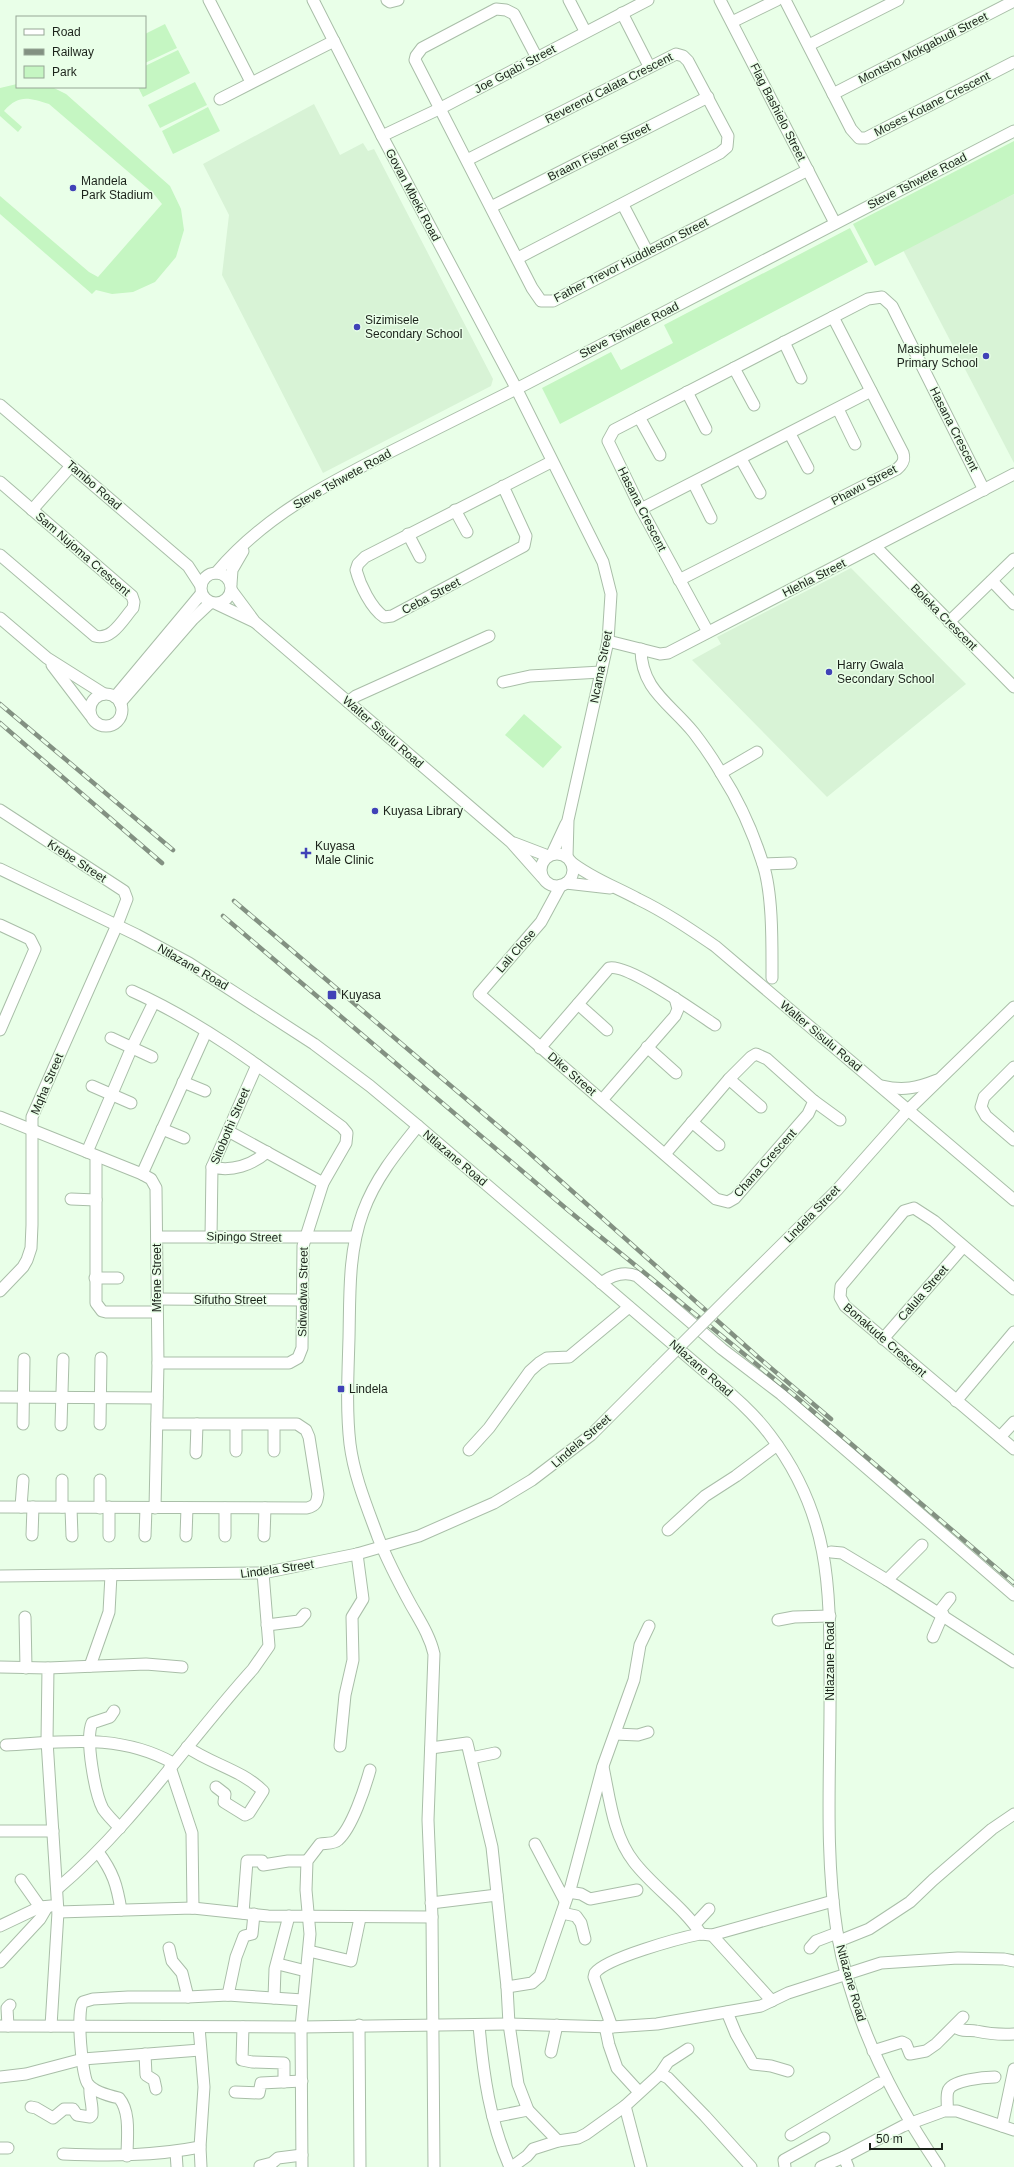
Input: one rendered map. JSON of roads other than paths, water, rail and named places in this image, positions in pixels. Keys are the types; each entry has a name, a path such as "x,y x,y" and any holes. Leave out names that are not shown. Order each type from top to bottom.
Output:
{"street":[{"path":"209,0 251,82"},
{"name":"Govan Mbeki Road","path":"313,0 382,136 515,389"},
{"path":"386,0 390,2 398,0"},
{"path":"569,0 585,31"},
{"name":"Joe Gqabi Street","path":"382,136 439,109 585,31 648,0"},
{"name":"Flag Bashielo Street","path":"720,0 835,223"},
{"path":"732,22 778,0"},
{"name":"Moses Kotane Crescent","path":"784,0 809,45 854,135 862,138 1014,62"},
{"path":"809,45 898,0"},
{"name":"Montsho Mokgabudi Street","path":"833,94 1014,1"},
{"name":"Father Trevor Huddleston Street","path":"537,58 514,14 506,10 496,9 422,48 416,56 416,63 518,258 535,294 541,301 549,302 808,170"},
{"path":"622,13 649,66"},
{"path":"220,99 334,41"},
{"name":"Reverend Calata Crescent","path":"467,160 673,54 683,56 688,61 708,97 728,136 727,147 720,153 623,205 518,258"},
{"name":"Braam Fischer Street","path":"491,207 708,97"},
{"name":"Steve Tshwete Road","path":"212,574 230,556 293,504 327,484 515,389 1014,131"},
{"path":"623,205 647,251"},
{"name":"Hasana Crescent","path":"708,632 641,509 608,441 614,430 784,342 874,297 882,297 890,303 984,490"},
{"name":"Phawu Street","path":"679,580 900,467 904,461 903,453 833,317"},
{"path":"784,342 801,378"},
{"path":"734,368 754,405"},
{"name":"Ncama Street","path":"515,389 603,562 611,594 608,641 568,820 569,860"},
{"path":"641,509 694,484 871,391"},
{"path":"687,392 706,429"},
{"name":"Tambo Road","path":"0,405 188,566 201,590"},
{"path":"838,409 855,444"},
{"path":"639,417 660,455"},
{"path":"790,434 808,468"},
{"path":"741,459 760,493"},
{"name":"Ceba Street","path":"503,486 526,536 524,546 392,616 384,616 376,612 358,577 356,570 358,564 365,558 408,534 455,510 503,486 551,462"},
{"path":"32,510 71,466"},
{"name":"Hlehla Street","path":"608,641 660,654 668,653 1014,474"},
{"name":"Sam Nujoma Crescent","path":"0,482 132,596 134,602 133,608 110,634 101,638 95,636 0,554"},
{"path":"694,484 711,518"},
{"path":"455,510 467,532"},
{"path":"408,534 420,557"},
{"name":"Steve Tshwete Road","path":"231,587 232,570 236,561 252,539"},
{"name":"Boleka Crescent","path":"875,546 1014,687"},
{"path":"949,622 1014,559"},
{"name":"Tambo Road","path":"188,566 212,574"},
{"path":"90,715 90,709 94,699 113,698 193,619 214,604 224,602 231,587 228,578 212,574 203,579 201,590 113,698"},
{"path":"992,581 1014,604"},
{"name":"Walter Sisulu Road","path":"231,587 255,622 511,842 544,880"},
{"path":"201,590 214,604"},
{"name":"Walter Sisulu Road","path":"214,604 255,622"},
{"path":"0,618 47,658 113,698 122,708 121,717 112,726 106,727 98,724 47,658"},
{"path":"348,702 356,696 489,636"},
{"path":"641,649 641,665 651,687 693,732 721,773 743,813 763,864 769,896 772,978"},
{"path":"503,682 530,676 601,672"},
{"path":"721,773 757,752"},
{"name":"Krebe Street","path":"0,810 124,891 127,899 117,925"},
{"name":"Ncama Street","path":"550,855 568,820"},
{"name":"Walter Sisulu Road","path":"511,842 550,855"},
{"path":"544,880 553,886 564,884 572,873 569,860 558,854 550,855 541,865 544,880 549,905"},
{"name":"Walter Sisulu Road","path":"569,860 580,870 638,899 685,926 715,946 1014,1200"},
{"path":"763,864 792,863"},
{"name":"Ntlazane Road","path":"0,869 117,925 189,964 264,1010 344,1066 418,1126 742,1404 758,1420 777,1445 792,1467 806,1496 819,1533 827,1569 830,1616 829,1846 833,1902 838,1937 857,2008 873,2051 890,2087 939,2167"},
{"name":"Walter Sisulu Road","path":"564,884 616,889"},
{"name":"Lali Close","path":"478,994 541,922 549,905 564,884"},
{"name":"Mqha Street","path":"0,1291 23,1267 31,1248 32,1117 117,925"},
{"path":"0,1030 35,949 30,939 1,928"},
{"path":"540,1048 609,968 614,967 628,972 675,998 715,1025"},
{"name":"Sidwadwa Street","path":"132,991 206,1032 257,1065 342,1127 347,1133 346,1143 323,1183 303,1246 301,1353 295,1362 158,1363"},
{"name":"Dike Street","path":"478,994 665,1154"},
{"path":"602,1100 675,1016 678,1009 675,998"},
{"path":"154,1002 111,1094 91,1154 96,1200 95,1299 102,1311 156,1312"},
{"path":"578,1004 606,1030"},
{"name":"Lindela Street","path":"0,1576 111,1576 263,1573 357,1554 419,1536 494,1503 532,1480 591,1435 837,1190 908,1110 1014,1007"},
{"path":"142,1174 206,1032"},
{"path":"111,1038 152,1057"},
{"path":"647,1047 676,1073"},
{"path":"665,1154 729,1079 756,1054 767,1059 814,1101 840,1120"},
{"name":"Sitobothi Street","path":"211,1237 212,1166 257,1065"},
{"path":"1014,1067 984,1097 981,1107 986,1116 1014,1140"},
{"path":"879,1086 894,1089 910,1089 941,1078"},
{"path":"729,1079 761,1107"},
{"path":"183,1082 204,1091"},
{"path":"92,1086 131,1103"},
{"name":"Chana Crescent","path":"665,1154 716,1199 728,1202 735,1198 808,1114 814,1101"},
{"name":"Mfene Street","path":"0,1117 142,1174 151,1179 156,1188 156,1312 158,1363 157,1424 151,1508 145,1536"},
{"path":"692,1122 720,1145"},
{"path":"418,1126 377,1182 363,1212 355,1237 351,1264 349,1357 350,1444 359,1482 382,1546 432,1647 434,1654 428,1820 432,1903 434,2167"},
{"path":"162,1128 184,1138"},
{"path":"228,1131 323,1183"},
{"path":"212,1166 224,1168 248,1164 266,1152"},
{"path":"71,1199 96,1200"},
{"name":"Bonakude Crescent","path":"1014,1289 918,1209 910,1208 904,1211 841,1286 840,1291 841,1301 845,1306 1014,1449"},
{"name":"Sipingo Street","path":"157,1237 355,1237"},
{"name":"Calula Street","path":"883,1339 963,1247"},
{"path":"601,1283 608,1278 620,1274 629,1273 637,1276 722,1349 781,1394 1014,1595"},
{"path":"95,1278 118,1278"},
{"name":"Sifutho Street","path":"157,1299 303,1300"},
{"path":"469,1450 489,1428 530,1371 547,1358 569,1357 629,1307"},
{"path":"956,1401 1014,1332"},
{"path":"100,1424 101,1358"},
{"path":"61,1425 63,1359"},
{"path":"23,1424 24,1360"},
{"path":"0,1397 101,1396 157,1398"},
{"path":"1000,1437 1014,1422"},
{"path":"0,1507 307,1508 316,1504 318,1494 309,1437 306,1430 296,1424 157,1424"},
{"path":"196,1453 197,1424"},
{"path":"236,1425 236,1451"},
{"path":"274,1425 274,1451"},
{"path":"668,1530 705,1496 736,1476 777,1445"},
{"path":"21,1507 23,1480"},
{"path":"62,1480 72,1536"},
{"path":"100,1480 109,1536"},
{"path":"32,1535 33,1507"},
{"path":"186,1536 187,1508"},
{"path":"225,1508 225,1536"},
{"path":"264,1536 265,1508"},
{"path":"887,1580 922,1545"},
{"path":"831,1552 842,1553 887,1580 941,1613 1014,1662"},
{"path":"340,1746 345,1696 353,1660 352,1617 353,1612 363,1599 357,1554"},
{"path":"57,1889 85,1866 120,1828 253,1669 269,1646 263,1573"},
{"path":"90,1666 109,1612 111,1576"},
{"path":"933,1637 941,1613 950,1598"},
{"path":"268,1625 299,1621 305,1614"},
{"path":"778,1620 794,1617 830,1616"},
{"path":"25,1617 26,1668"},
{"path":"507,1987 532,1983 538,1978 562,1913 603,1766 634,1680 640,1645 649,1626"},
{"path":"0,1667 75,1668 146,1664 182,1666"},
{"path":"48,1668 47,1741 58,1907 51,2026"},
{"path":"114,1711 110,1717 92,1723 90,1740 92,1772 98,1797 108,1816 120,1828"},
{"path":"615,1734 638,1735 648,1732"},
{"path":"6,1745 47,1741 90,1740 141,1749 172,1765 192,1833 193,1908"},
{"path":"431,1748 468,1743 492,1847 507,1987 509,2024 518,2084 528,2110 558,2141"},
{"path":"187,1747 202,1757 241,1775 263,1791 249,1813 245,1814 224,1802 225,1794 216,1787"},
{"path":"471,1758 495,1753"},
{"path":"603,1766 614,1820 626,1851 649,1878 707,1934 772,2001"},
{"path":"302,2167 301,2027 309,1951 309,1916 306,1890 307,1861 320,1844 334,1842 343,1833 363,1796 370,1770"},
{"path":"810,1948 816,1941 869,1929 910,1902 992,1829 1014,1814"},
{"path":"0,1831 53,1832"},
{"path":"535,1844 566,1897"},
{"path":"98,1852 110,1869 117,1885 121,1910"},
{"path":"243,1913 246,1861 262,1861 263,1865 288,1861 307,1861"},
{"path":"21,1880 43,1907"},
{"path":"566,1897 581,1894 590,1899 638,1890"},
{"path":"432,1903 497,1894"},
{"path":"639,2092 617,2068 609,2046 608,2026 594,1977 598,1970 648,1948 833,1902"},
{"path":"0,1926 43,1907 121,1910 193,1908 289,1916 360,1918 432,1917"},
{"path":"0,1962 40,1919 43,1907"},
{"path":"695,1924 709,1909"},
{"path":"562,1913 576,1916 581,1923 585,1939"},
{"path":"228,1995 236,1957 244,1936 252,1934 254,1914"},
{"path":"274,1998 275,1968 278,1964 289,1916"},
{"path":"309,1951 351,1961 360,1918"},
{"path":"170,1948 172,1961 182,1973 188,1997"},
{"path":"10,2004 7,2008 4,2026 301,2027 509,2024 608,2026 657,2024 761,2006 847,1973 881,1963 902,1960 958,1958 1004,1959 1014,1961"},
{"path":"278,1964 306,1971"},
{"path":"124,2160 126,2118 122,2102 119,2098 110,2096 90,2087 85,2079 78,2026 80,2005 87,2000 128,1997 228,1995 303,2000"},
{"path":"727,2012 736,2034 753,2064 772,2066 788,2071"},
{"path":"873,2051 902,2042 906,2044 910,2054 926,2051 955,2027 963,2017"},
{"path":"479,2025 482,2062 494,2117 502,2150 511,2167 527,2156 533,2149 558,2141 578,2138 586,2134 625,2106 660,2074 668,2062 688,2049"},
{"path":"551,2052 557,2025"},
{"path":"199,2026 204,2086 200,2146 201,2167"},
{"path":"359,2026 360,2167"},
{"path":"243,2027 242,2060 252,2062 284,2063 284,2082"},
{"path":"955,2027 962,2031 976,2031 996,2036 1014,2034"},
{"path":"0,2077 26,2074 83,2060 200,2050"},
{"path":"145,2054 146,2075 154,2080 156,2089"},
{"path":"1002,2126 1014,2069"},
{"path":"660,2074 668,2078 706,2116 751,2167"},
{"path":"947,2110 947,2092 952,2086 963,2081 995,2077"},
{"path":"235,2092 257,2093 261,2083 302,2081"},
{"path":"791,2135 879,2084"},
{"path":"31,2107 36,2108 53,2118 64,2109 75,2109 79,2116 90,2117 92,2115 93,2104 89,2097 90,2087"},
{"path":"625,2106 640,2167"},
{"path":"494,2117 528,2110"},
{"path":"821,2167 846,2162 911,2123 947,2110 957,2111 1014,2130"},
{"path":"785,2167 784,2160 824,2138"},
{"path":"63,2154 124,2160 176,2152 200,2146"},
{"path":"176,2152 177,2167"},
{"path":"260,2166 272,2163 278,2158 302,2155"}],"railway":[{"path":"0,704 173,850"},
{"path":"0,723 162,863"},
{"path":"234,901 525,1149 758,1357 831,1419"},
{"path":"223,916 569,1211 794,1395 1014,1583"}],"place":[{"name":"Mandela Park Stadium","path":"73,188"},
{"name":"Sizimisele Secondary School","path":"357,327"},
{"name":"Masiphumelele Primary School","path":"986,356"},
{"name":"Harry Gwala Secondary School","path":"829,672"},
{"name":"Kuyasa Library","path":"375,811"},
{"name":"Kuyasa Male Clinic","path":"306,853"},
{"name":"Kuyasa","path":"332,995"},
{"name":"Lindela","path":"341,1389"}]}
